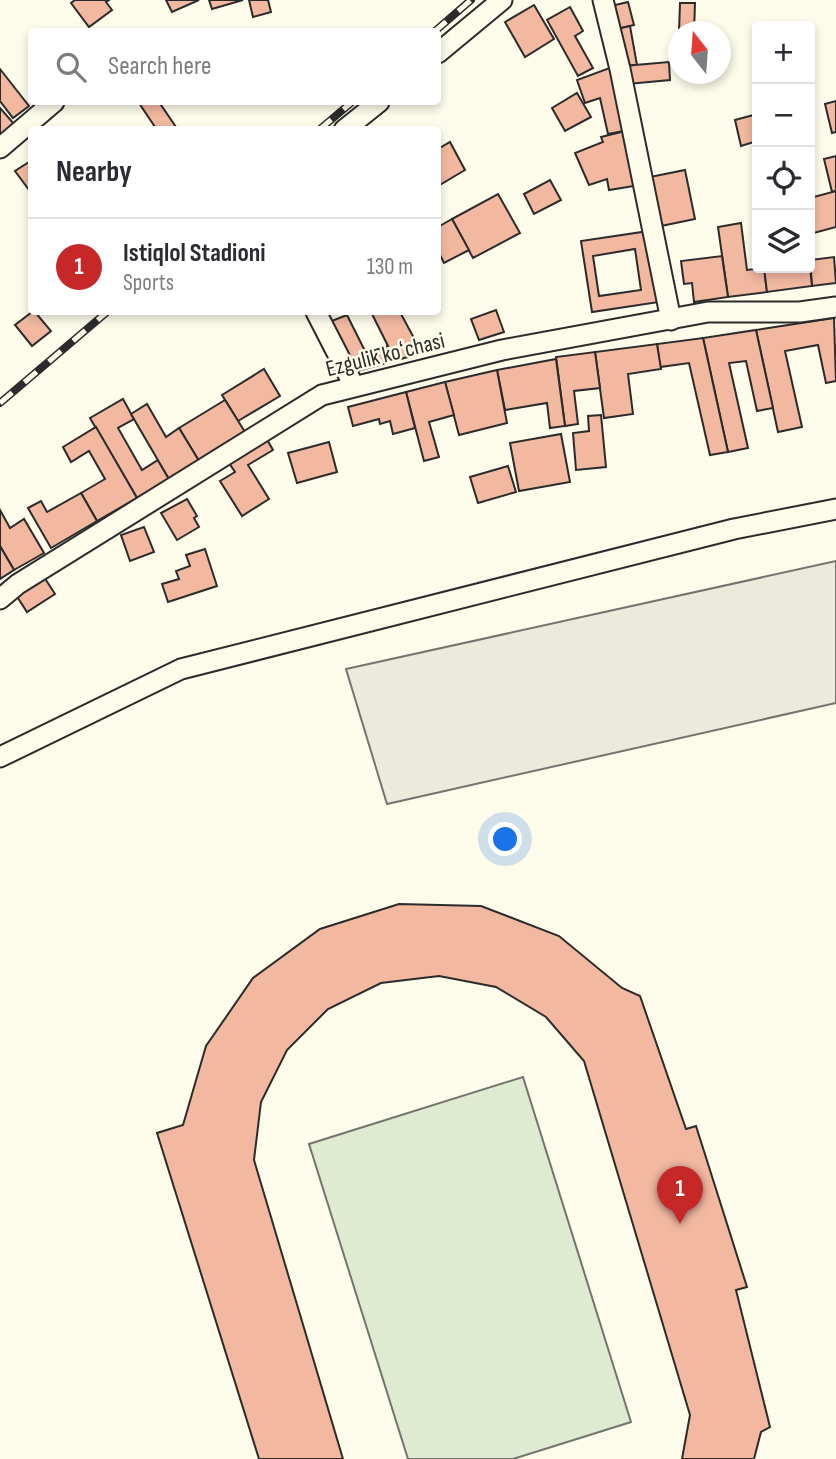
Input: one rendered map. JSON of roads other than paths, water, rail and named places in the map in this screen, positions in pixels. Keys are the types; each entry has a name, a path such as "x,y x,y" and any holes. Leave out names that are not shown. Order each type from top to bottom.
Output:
{"street":[{"path":"441,51 502,0"},
{"path":"603,0 620,69 671,320"},
{"path":"0,148 50,105"},
{"path":"349,126 375,105"},
{"name":"Ezgulik koʻchasi","path":"0,599 18,584 322,395 502,350 708,312 800,312 836,307"},
{"path":"318,315 354,386"},
{"path":"0,757 181,669 734,529 836,509"}],"railway":[{"path":"439,28 471,0"},
{"path":"324,126 348,105"},
{"path":"0,403 103,315"}],"place":[{"name":"Istiqlol Stadioni","path":"680,1224"}]}
